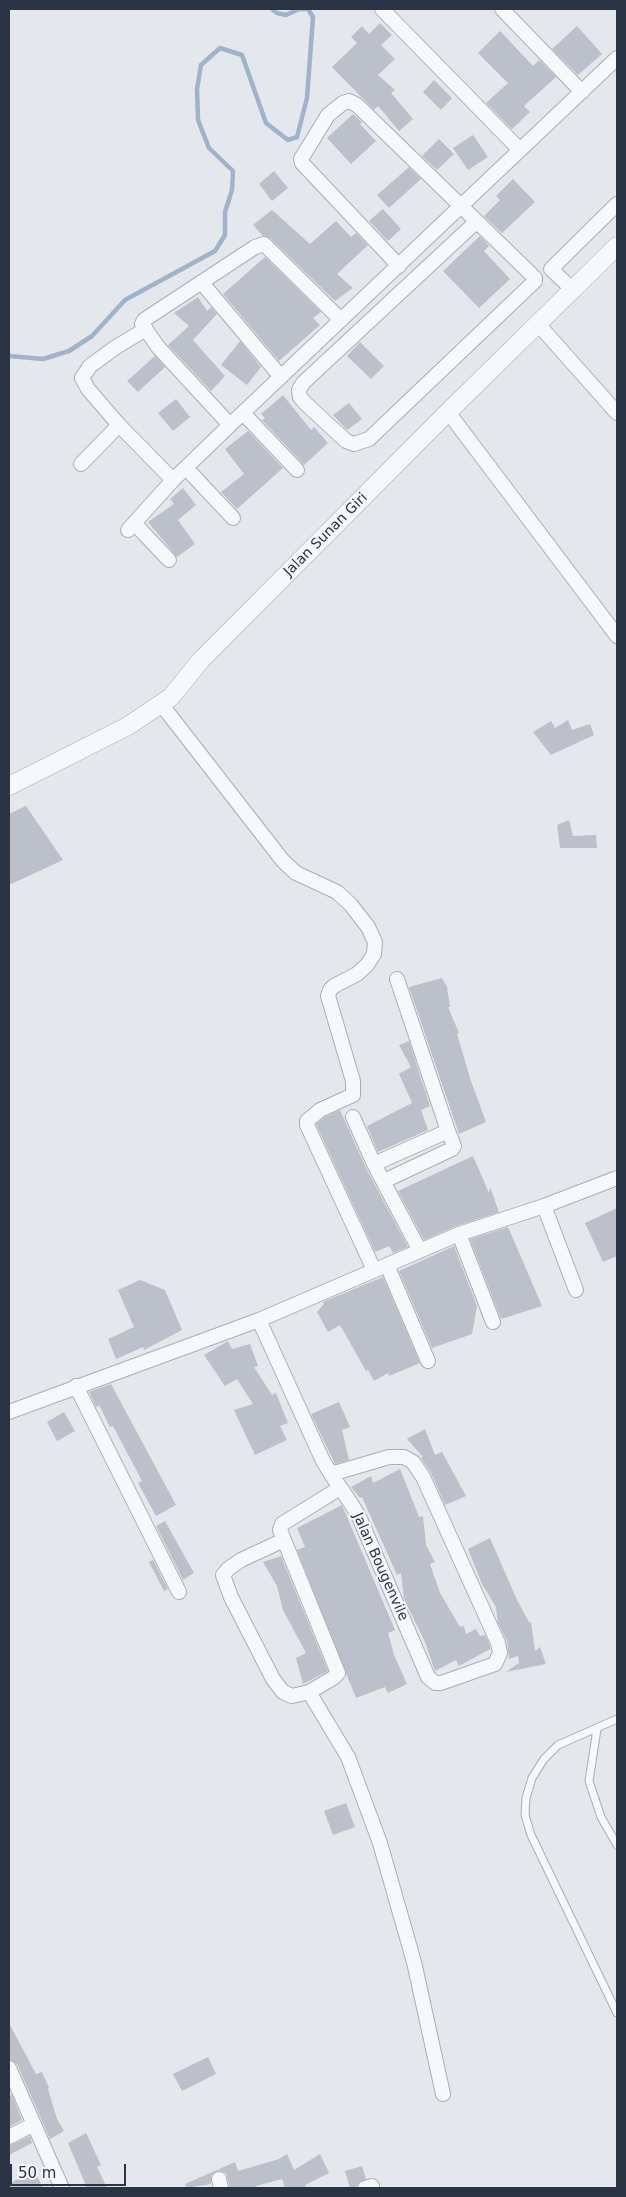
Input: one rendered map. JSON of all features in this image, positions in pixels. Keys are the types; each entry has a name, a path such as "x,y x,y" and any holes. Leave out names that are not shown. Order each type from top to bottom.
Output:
{"street":[{"path":"382,9 520,150"},
{"path":"502,9 582,92"},
{"path":"169,560 131,527 173,480 617,58"},
{"path":"399,266 302,163 301,159 316,134 336,107 350,100 535,278 535,282 369,439 354,444 346,440 300,397 299,390 303,383 476,222"},
{"path":"573,290 551,269 617,204"},
{"path":"230,425 158,347 142,324 144,320 202,284 255,247 264,244 341,320"},
{"name":"Jalan Sunan Giri","path":"9,786 128,726 171,697 201,660 448,412 617,246"},
{"path":"202,284 280,377"},
{"path":"538,324 617,413"},
{"path":"146,329 96,361 84,373 82,378 88,389 119,425 173,480"},
{"path":"448,412 617,636"},
{"path":"243,413 297,470"},
{"path":"81,464 119,425"},
{"path":"186,468 233,518"},
{"path":"161,704 283,861 296,873 337,892 357,912 368,927 375,942 374,954 367,965 357,974 334,986 328,996 353,1081 353,1095 320,1110 307,1121 428,1361"},
{"path":"384,1181 452,1149 454,1146 397,980"},
{"path":"353,1117 374,1164 420,1251"},
{"path":"374,1164 448,1131"},
{"path":"9,1412 259,1320 459,1234 544,1206 617,1178"},
{"path":"544,1206 576,1290"},
{"path":"459,1234 493,1322"},
{"name":"Jalan Bougenvile","path":"259,1320 330,1474 360,1518 431,1681 441,1683 495,1664 500,1654 498,1643 423,1477 413,1462 404,1457 389,1457 330,1474"},
{"path":"76,1386 179,1592"},
{"path":"284,1540 241,1560 228,1568 224,1575 231,1597 273,1680 283,1692 292,1696 309,1692 337,1676 338,1670 280,1530 282,1524 340,1488"},
{"path":"309,1692 348,1757 380,1842 414,1962 443,2094"},
{"path":"10,2076 34,2124 62,2188"},
{"path":"9,2137 34,2124"}],"lane":[{"path":"617,1719 558,1745 544,1760 532,1778 526,1798 525,1815 531,1835 617,2013"},
{"path":"597,1729 589,1781 601,1817 617,1845"}],"building":[{"path":"380,23 392,35 381,45 395,59 378,75 395,90 391,93 413,119 399,131 378,106 374,110 332,67 357,43 351,37 362,26 369,34"},
{"path":"577,26 602,54 578,75 552,49"},
{"path":"500,31 533,66 539,60 556,77 524,106 530,112 512,129 486,103 508,83 478,53"},
{"path":"434,80 452,98 441,110 423,92"},
{"path":"353,114 362,122 360,124 376,141 351,164 327,138"},
{"path":"473,135 488,157 468,170 453,148"},
{"path":"439,139 454,154 437,170 422,156"},
{"path":"409,167 421,179 389,208 377,195"},
{"path":"274,171 288,188 272,201 259,184"},
{"path":"513,179 535,202 502,233 484,216 500,200 496,196"},
{"path":"383,209 401,229 388,241 369,221"},
{"path":"272,210 310,244 336,221 351,237 356,233 368,245 337,274 353,288 335,301 270,238 263,236 253,225"},
{"path":"480,236 489,246 484,251 510,279 479,308 443,271"},
{"path":"265,257 321,312 313,318 320,325 279,361 223,294"},
{"path":"198,297 207,311 211,307 217,314 193,340 225,376 211,391 168,345 189,326 174,313"},
{"path":"240,341 261,367 247,385 221,365"},
{"path":"360,342 384,366 371,379 347,356"},
{"path":"155,356 165,367 138,392 127,381"},
{"path":"283,395 311,430 314,427 328,443 304,465 262,420 265,418 261,414"},
{"path":"176,399 190,417 173,431 158,413"},
{"path":"349,403 362,419 347,430 333,415"},
{"path":"248,431 283,468 237,509 221,492 244,474 225,449"},
{"path":"183,488 196,505 178,520 195,544 177,557 148,522 174,504 170,499"},
{"path":"568,720 572,730 590,724 594,735 551,755 533,732 551,721 555,728"},
{"path":"26,806 63,860 9,885 9,814"},
{"path":"569,820 573,836 596,835 597,848 560,848 557,825"},
{"path":"442,978 447,987 450,1007 448,1007 459,1033 457,1034 471,1081 486,1122 459,1134 409,987"},
{"path":"409,1041 430,1106 421,1110 428,1130 378,1152 367,1126 412,1103 399,1074 411,1067 399,1045"},
{"path":"340,1110 366,1168 408,1247 393,1253 389,1246 375,1252 316,1124 325,1117"},
{"path":"473,1156 489,1193 490,1187 499,1212 456,1226 424,1240 398,1191"},
{"path":"617,1208 617,1256 603,1262 585,1223"},
{"path":"508,1227 542,1306 501,1319 470,1239"},
{"path":"454,1246 477,1306 472,1334 432,1348 399,1271"},
{"path":"383,1277 420,1363 389,1376 388,1373 374,1381 368,1370 366,1371 340,1325 328,1332 317,1312 324,1304 323,1302"},
{"path":"140,1280 165,1290 182,1330 144,1350 143,1347 116,1359 108,1339 134,1327 118,1290"},
{"path":"228,1341 232,1349 250,1344 258,1366 254,1367 272,1395 276,1393 288,1423 280,1426 287,1440 255,1455 234,1410 253,1404 237,1379 225,1386 204,1355"},
{"path":"111,1384 176,1505 156,1516 138,1483 142,1481 113,1426 110,1427 99,1405 96,1407 89,1392"},
{"path":"339,1402 350,1427 342,1430 349,1460 335,1464 311,1414"},
{"path":"64,1412 75,1431 57,1441 47,1422"},
{"path":"425,1429 435,1455 442,1452 466,1496 445,1505 431,1473 421,1458 423,1457 407,1439"},
{"path":"400,1469 419,1517 423,1516 426,1545 435,1562 430,1564 440,1593 460,1627 464,1626 466,1634 476,1629 480,1636 485,1635 490,1646 490,1649 459,1666 456,1660 435,1671 425,1642 404,1599 401,1573 397,1575 362,1497 360,1498 351,1487 371,1476 373,1483"},
{"path":"342,1505 395,1630 388,1633 394,1655 407,1684 388,1693 385,1687 356,1698 297,1550 305,1547 297,1528"},
{"path":"165,1521 194,1573 183,1580 156,1526"},
{"path":"490,1538 517,1600 529,1622 531,1622 535,1651 540,1647 546,1664 506,1672 519,1663 518,1656 509,1659 507,1641 498,1623 496,1607 482,1584 468,1549"},
{"path":"281,1556 328,1671 303,1684 296,1658 306,1653 283,1610 277,1586 263,1562"},
{"path":"153,1560 168,1589 164,1591 149,1562"},
{"path":"346,1803 355,1827 333,1835 324,1811"},
{"path":"9,2023 36,2074 42,2072 49,2088 57,2119 64,2131 50,2139 17,2064 9,2059"},
{"path":"208,2057 216,2074 182,2091 173,2074"},
{"path":"12,2095 22,2120 9,2127 9,2096"},
{"path":"86,2133 101,2165 97,2167 107,2188 87,2188 68,2143"},
{"path":"30,2136 32,2143 9,2155 9,2146"},
{"path":"287,2154 294,2170 320,2154 329,2173 305,2185 306,2188 285,2188 282,2179 256,2186 257,2188 230,2188 226,2173 218,2170 211,2176 211,2184 186,2188 185,2184 235,2162 238,2171 279,2159"},
{"path":"362,2166 366,2179 359,2182 356,2188 350,2188 345,2171"},
{"path":"34,2170 43,2188 9,2188 9,2184"}],"waterway":[{"path":"272,9 277,13 286,15 299,9"},
{"path":"9,356 43,359 69,351 92,336 125,300 215,251 225,235 225,212 232,190 233,171 209,148 198,120 197,89 201,65 220,48 242,55 266,123 288,140 297,137 307,98 313,17 308,9 301,9"}]}
